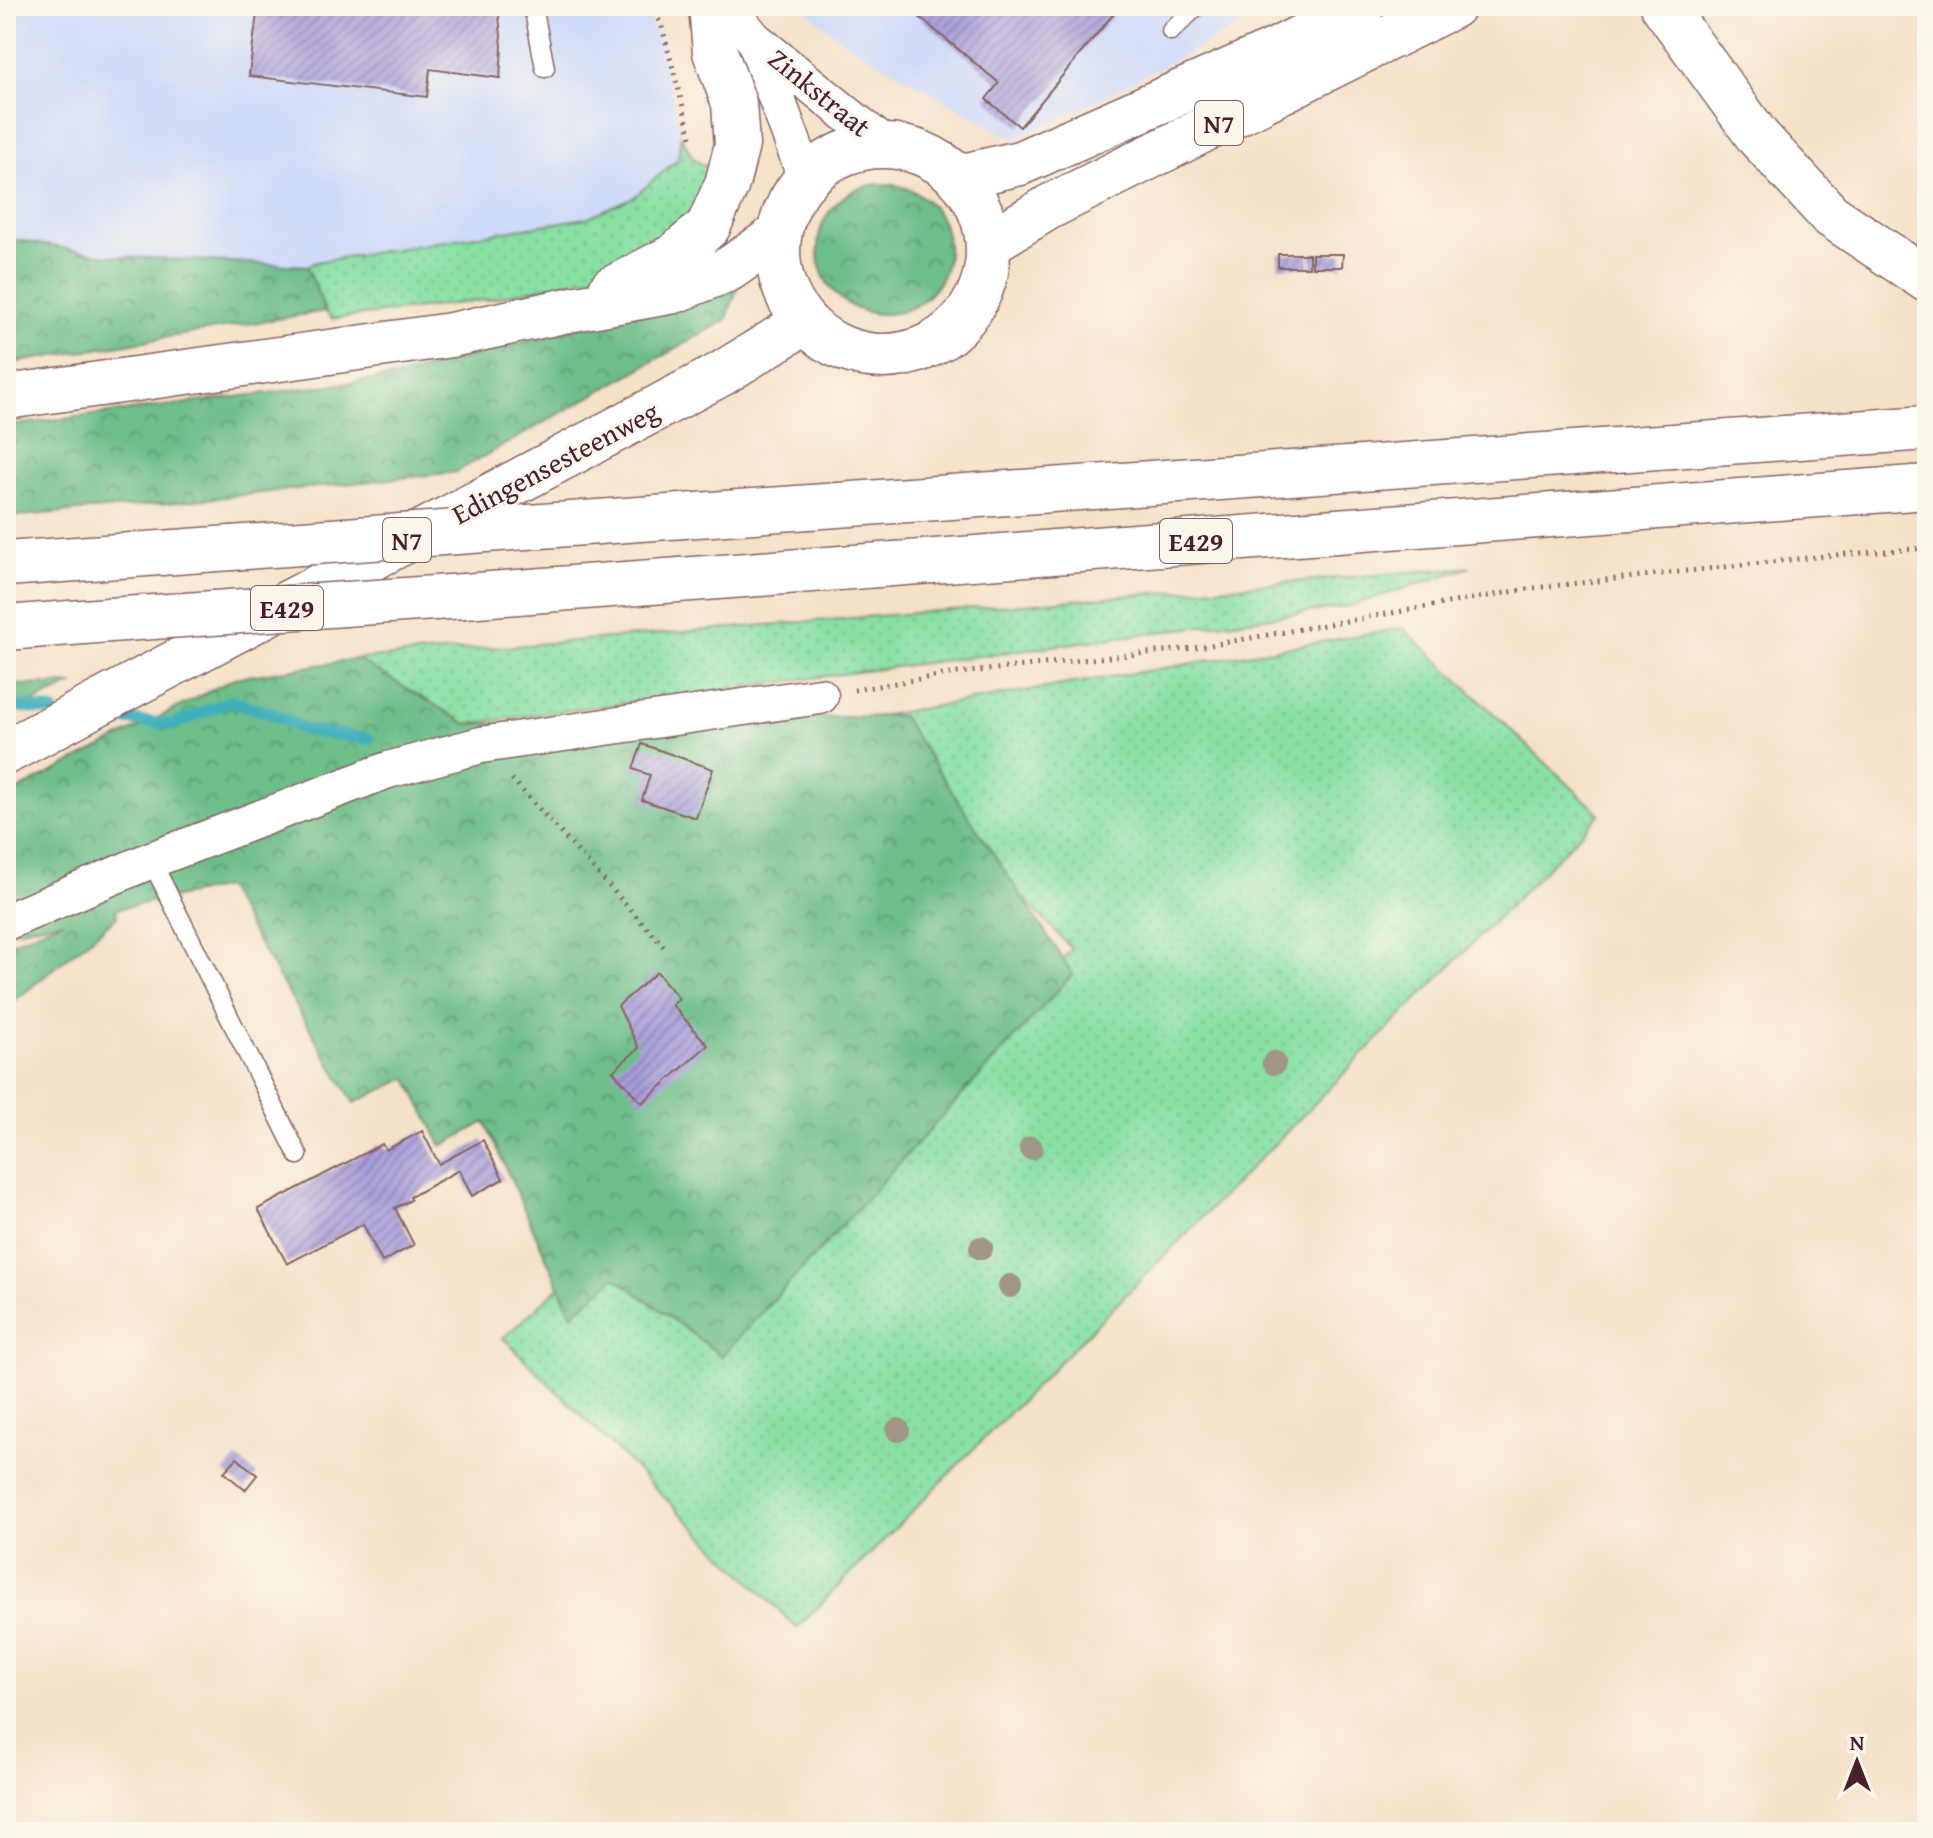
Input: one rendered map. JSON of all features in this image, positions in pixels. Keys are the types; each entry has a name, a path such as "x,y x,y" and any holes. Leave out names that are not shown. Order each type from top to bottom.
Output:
{"main road":[{"path":"573,309 674,256 708,227 727,184 737,145 734,103 715,52 711,6"},
{"name":"N7","path":"959,177 1020,163 1278,49 1362,6"},
{"name":"N7","path":"988,244 1049,207 1453,6"},
{"path":"1663,6 1758,137 1830,215 1927,280"},
{"path":"1697,6 1758,137"},
{"path":"885,145 912,150 937,160 959,177 980,208 988,244 986,277 973,307 952,331 925,348 893,356 861,354 830,343 805,322 787,297 778,267 778,235 788,205 806,178 832,158 858,148 885,145"},
{"path":"6,397 451,335 674,291 729,269 778,235"},
{"name":"Edingensesteenweg","path":"6,752 721,374 805,322"},
{"name":"E429","path":"6,564 1927,428"},
{"name":"E429","path":"6,628 1927,487"}],"street":[{"name":"Zinkstraat","path":"727,6 754,39 885,145"},
{"name":"Zinkstraat","path":"754,39 806,178"},
{"path":"6,922 151,860 388,770 481,745 820,696"}],"lane":[{"path":"533,6 545,68"},
{"path":"1171,31 1197,6"},
{"path":"151,860 298,1155"}],"path":[{"path":"820,696 949,674 1194,648 1533,588 1834,555 1927,548"},
{"path":"481,745 667,950"}],"shaded area":[{"path":"6,6 637,6 648,17 659,38 681,135 678,159 634,197 586,218 316,262 307,266 108,256 6,238"},
{"path":"801,6 1279,6 1078,110 1012,139 844,42"}],"green space":[{"path":"681,135 696,161 714,168 705,192 675,235 591,277 486,300 332,319 325,311 307,266 316,262 586,218 634,197 678,159"},
{"path":"883,184 908,189 929,203 943,224 948,249 943,274 929,295 908,309 883,314 858,309 837,295 823,274 818,249 823,224 837,203 858,189"},
{"path":"6,238 108,256 307,266 325,311 6,364"},
{"path":"739,284 726,320 456,472 6,517 6,426 395,377"},
{"path":"1471,567 1346,607 466,724 357,659"},
{"path":"1403,628 1600,814 797,1628 503,1338 611,1240 714,1323 1072,949 854,720"},
{"path":"357,659 467,724 902,716 1073,974 722,1356 615,1277 572,1315 485,1122 442,1146 407,1078 354,1103 225,887 116,909 117,917 6,1008 6,945 63,921 6,932 6,796 235,678"},
{"path":"74,684 6,715 6,685"}],"building":[{"path":"258,6 498,6 502,46 500,78 430,69 427,97 249,76"},
{"path":"906,6 1120,6 1020,127 986,99 999,83"},
{"path":"1278,254 1309,254 1309,267 1278,267"},
{"path":"1312,254 1343,254 1342,267 1312,267"},
{"path":"642,744 713,769 696,818 642,800 650,775 633,769"},
{"path":"657,972 679,999 672,1005 708,1045 642,1103 613,1071 639,1048 618,1006"},
{"path":"422,1131 439,1164 483,1140 503,1179 472,1196 459,1170 410,1197 411,1200 395,1208 414,1245 382,1262 363,1224 287,1264 258,1209 382,1144 386,1150"},
{"path":"237,1458 257,1475 245,1490 224,1472"}],"waterway":[{"path":"103,717 173,725 230,701 268,712 305,730 369,739"},
{"path":"6,705 53,711"}]}
